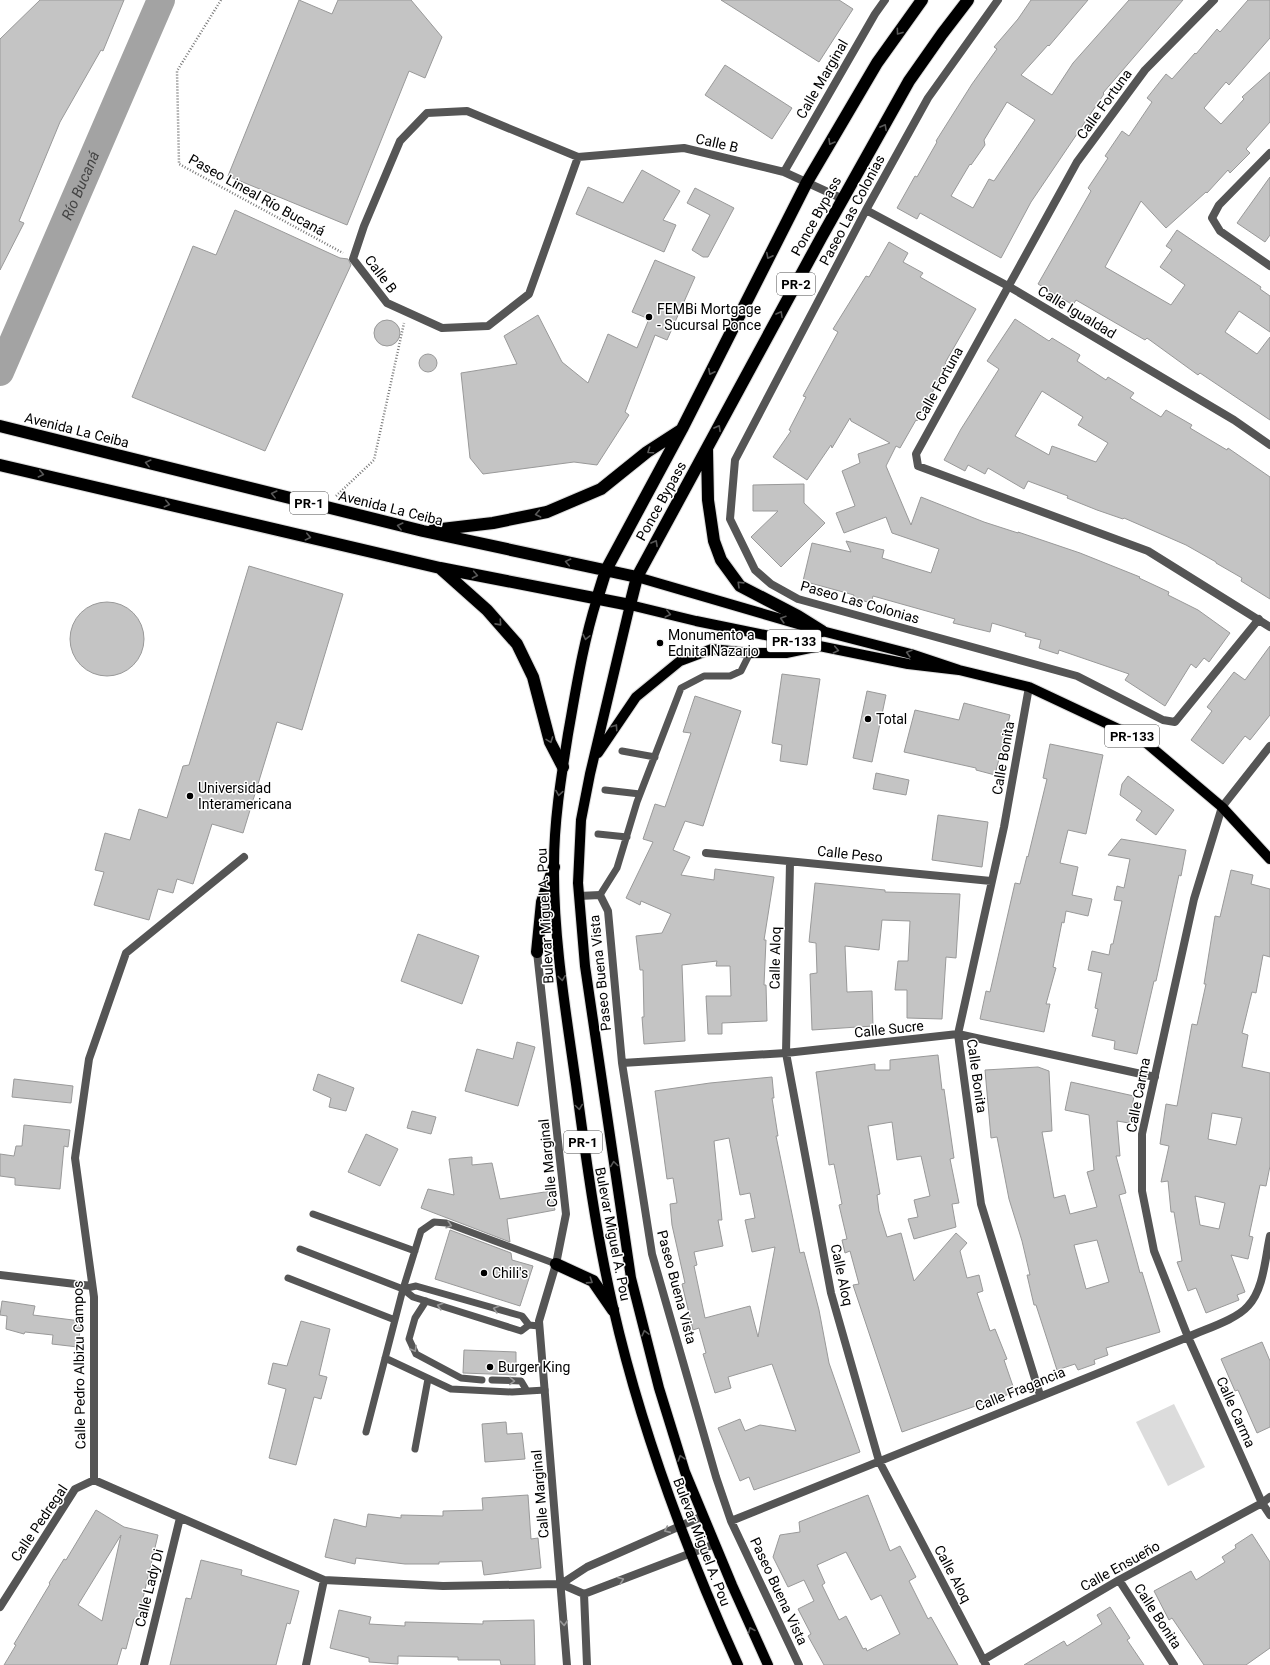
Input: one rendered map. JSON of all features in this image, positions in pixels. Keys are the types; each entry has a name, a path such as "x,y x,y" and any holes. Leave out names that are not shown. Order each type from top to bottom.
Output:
{"highway":[{"name":"Ponce Bypass","path":"597,599 606,570 682,430 807,182 877,63 922,0"},
{"name":"Ponce Bypass","path":"630,605 637,577 843,199 909,81 968,0"},
{"name":"Avenida La Ceiba","path":"0,426 423,531 637,577"},
{"path":"423,531 493,523 548,512 601,489 647,452 682,430"},
{"path":"707,448 708,500 714,541 721,560 740,586 798,616 822,631"},
{"name":"PR-1","path":"1,465 440,568 630,605"},
{"path":"440,568 487,610 517,644 533,678 550,742 563,767"},
{"path":"537,952 542,902 554,867"},
{"path":"556,1264 593,1281 613,1310"}],"main road":[{"name":"PR-133","path":"637,577 822,631 911,654 959,670 1029,687 1144,742 1222,807 1270,859"},
{"name":"Bulevar Miguel A. Pou","path":"597,599 589,626 578,675 563,767 556,812 554,867 562,976 589,1188 613,1310 636,1395 663,1479 691,1554 738,1665"},
{"name":"PR-133","path":"630,605 696,621 908,664 959,670"},
{"name":"Bulevar Miguel A. Pou","path":"630,605 593,759 581,820 579,896 585,966 631,1278 659,1388 685,1472 768,1665"},
{"path":"593,759 636,697 680,661 712,649 750,653 786,653 819,646"}],"street":[{"name":"Calle Marginal","path":"784,172 875,14 886,0"},
{"name":"Paseo Las Colonias","path":"998,0 928,98 866,210 735,460 730,519 755,570 771,584 798,598 1077,676 1163,720 1175,722 1259,619"},
{"name":"Calle Fortuna","path":"1214,0 1145,70 1078,162 916,454 918,466 1148,550 1270,627"},
{"name":"Calle B","path":"578,158 529,294 488,326 442,328 386,303 353,259 364,226 400,141 427,113 467,112 578,158 684,148 784,172 843,199"},
{"path":"1270,153 1219,205 1212,218 1220,231 1270,266"},
{"name":"Calle Igualdad","path":"866,210 1008,286 1234,420 1270,445"},
{"name":"Calle Bonita","path":"1029,687 1004,827 958,1034 981,1204 1040,1395"},
{"path":"1222,807 1270,746"},
{"name":"Calle Carma","path":"1222,807 1194,899 1142,1134 1142,1191 1154,1251 1188,1337 1262,1503 1270,1515"},
{"name":"Calle Peso","path":"706,853 991,881"},
{"name":"Calle Pedro Albizu Campos","path":"94,1480 94,1297 75,1158 89,1059 126,953 244,857"},
{"name":"Calle Aloq","path":"790,862 786,1053 831,1293 879,1461 985,1663"},
{"name":"Paseo Buena Vista","path":"579,896 600,895 608,910 622,1063 652,1254 716,1477 731,1520 799,1665"},
{"name":"Calle Marginal","path":"537,952 566,1214 556,1264 539,1320 539,1326 567,1665"},
{"name":"Calle Sucre","path":"622,1063 786,1053 958,1034 1155,1077"},
{"name":"Calle Fragancia","path":"731,1520 1188,1337 1235,1316 1248,1306 1259,1289 1270,1236"},
{"path":"0,1275 92,1286"},
{"path":"94,1480 324,1580 443,1586 561,1584 584,1594 715,1544"},
{"name":"Calle Pedregal","path":"0,1607 75,1489 94,1480"},
{"name":"Calle Ensueño","path":"985,1663 1119,1580 1262,1503 1270,1497"},
{"path":"561,1584 587,1567 680,1524 703,1516"},
{"name":"Calle Lady Di","path":"144,1665 180,1518"},
{"path":"306,1665 324,1580"},
{"name":"Calle Bonita","path":"1119,1580 1174,1665"},
{"path":"584,1594 587,1665"}],"lane":[{"path":"600,895 617,868 640,794 681,688 704,676 730,676 741,671 750,653"},
{"path":"622,751 655,757"},
{"path":"605,790 640,794"},
{"path":"598,834 627,837"},
{"path":"314,1214 415,1251"},
{"path":"366,1432 403,1289 421,1231 434,1222 446,1223 556,1264"},
{"path":"300,1249 403,1289 413,1298 521,1331 530,1325 539,1326"},
{"path":"288,1278 395,1320"},
{"path":"403,1289 416,1286 522,1316 530,1325"},
{"path":"426,1302 415,1318 409,1339 416,1354 461,1378 482,1380"},
{"path":"385,1358 450,1389 545,1390"},
{"path":"415,1449 428,1379"},
{"path":"492,1380 521,1381 527,1391"}],"path":[{"name":"Paseo Lineal Río Bucaná","path":"222,0 177,71 178,164 353,259"},
{"path":"324,507 374,460 407,312"}],"shaded area":[{"path":"1174,1404 1205,1467 1168,1486 1136,1422"}],"building":[{"path":"40,0 124,0 103,51 101,50 60,122 19,221 24,223 0,270 0,39"},
{"path":"299,0 332,14 338,0 411,0 442,37 425,78 409,71 347,225 228,176"},
{"path":"721,0 839,0 853,9 819,62"},
{"path":"1031,0 1088,0 1049,46 1048,45 1021,75 1052,95 1073,63 1129,0 1183,0 1103,93 1104,94 1031,202 1001,258 920,213 917,219 897,208 915,176 917,177 937,142 936,141 972,84 997,49 994,47 1018,19","holes":["1007,102 1035,120 994,181 989,179 973,208 951,196 970,164 971,165 985,145 984,140"]},
{"path":"1248,0 1270,0 1270,38 1229,85 1226,82 1204,108 1221,124 1244,99 1242,97 1270,72 1270,122 1246,149 1250,153 1230,173 1228,170 1207,193 1206,192 1166,228 1141,201 1105,267 1171,305 1185,285 1160,267 1172,250 1166,246 1177,230 1261,287 1260,289 1270,296 1270,332 1239,311 1225,332 1257,354 1270,337 1270,420 1200,373 1198,375 1147,338 1145,340 1076,300 1073,305 1038,284 1091,191 1088,188 1108,158 1105,156 1122,131 1129,136 1152,102 1147,98 1166,74 1172,79 1217,29 1220,32"},
{"path":"725,65 792,108 772,139 705,95"},
{"path":"642,170 680,191 663,220 676,225 664,252 576,214 588,187 623,203"},
{"path":"1270,177 1270,235 1265,242 1237,223"},
{"path":"695,188 734,208 708,257 703,257 692,250 710,215 687,203"},
{"path":"235,210 340,258 348,259 351,265 265,451 132,397 193,246 216,255"},
{"path":"889,242 908,253 903,262 923,273 920,277 976,309 945,363 947,365 917,421 916,420 900,448 896,446 886,466 911,525 921,497 984,522 1080,553 1140,577 1139,578 1169,592 1168,595 1198,610 1230,633 1209,662 1204,658 1196,668 1191,664 1165,706 1125,680 1129,674 1059,650 1058,654 1039,648 1041,640 1025,636 1026,633 992,623 990,632 953,623 955,619 873,596 871,603 853,598 854,595 803,581 812,543 851,552 846,541 884,550 882,558 931,573 939,549 892,533 886,517 844,533 836,513 855,506 842,471 860,463 858,454 890,443 851,421 850,418 832,448 831,445 807,480 773,457 791,431 789,430 806,397 803,396 838,332 833,329 866,276 869,277"},
{"path":"655,260 695,277 667,340 655,335 625,412 629,415 597,465 574,462 483,474 470,458 461,373 517,364 504,336 538,315 562,362 588,383 608,334 637,348 649,319 632,312"},
{"path":"1015,319 1049,341 1052,338 1080,355 1077,361 1106,380 1108,377 1134,393 1130,398 1161,417 1166,410 1192,425 1190,428 1227,450 1228,448 1270,477 1270,599 1241,581 1242,578 1186,545 1124,518 1123,519 1097,510 1067,498 1068,496 1028,481 1024,489 988,468 985,474 968,465 965,471 944,460 961,429 999,369 987,361","holes":["1042,391 1083,417 1078,425 1108,443 1096,462 1052,446 1049,455 1015,436"]},
{"path":"387,320 396,324 400,333 396,342 387,346 378,342 374,333 378,324"},
{"path":"428,354 434,357 437,363 434,369 428,372 422,369 419,363 422,357"},
{"path":"804,484 804,503 825,523 781,567 751,537 778,511 753,511 753,485"},
{"path":"249,566 343,594 302,730 277,722 243,833 212,824 193,884 177,879 173,893 158,889 149,920 94,905 104,872 95,870 105,833 130,840 139,809 167,818 183,766 189,765"},
{"path":"107,602 121,605 133,613 141,625 144,639 141,653 133,665 121,673 107,676 93,673 81,665 73,653 70,639 73,625 81,613 93,605"},
{"path":"1270,646 1270,715 1250,740 1245,736 1223,764 1191,740 1212,711 1207,707 1234,672 1245,680"},
{"path":"782,674 820,679 807,765 780,761 782,745 772,743"},
{"path":"867,691 886,695 872,762 853,758"},
{"path":"695,696 741,711 703,826 685,821 673,850 690,857 681,875 714,880 715,869 774,877 764,940 766,940 764,985 766,985 767,1021 722,1023 722,1034 708,1034 706,996 731,996 730,966 716,966 717,961 682,965 685,1041 644,1044 642,1017 644,1017 643,970 640,970 636,936 662,933 671,914 641,901 640,905 626,898 653,842 643,839 655,804 665,807 691,733 683,732"},
{"path":"964,703 1010,715 995,775 976,770 976,768 904,752 915,710 959,720"},
{"path":"1050,744 1103,755 1086,834 1068,830 1060,863 1078,867 1072,895 1092,899 1088,916 1066,911 1064,923 1062,922 1053,967 1056,968 1046,1004 1050,1004 1044,1032 980,1019 986,991 990,992 1015,883 1020,884 1027,856 1028,857 1047,779 1043,778"},
{"path":"876,773 909,780 906,795 873,789"},
{"path":"1128,776 1174,810 1156,835 1136,820 1142,811 1120,795 1122,784"},
{"path":"938,815 988,822 982,867 932,860"},
{"path":"1121,839 1186,850 1181,876 1179,875 1156,981 1154,981 1137,1054 1114,1049 1115,1041 1092,1036 1098,1009 1095,1008 1102,973 1088,970 1092,951 1109,955 1111,944 1113,944 1122,901 1114,900 1117,886 1124,888 1130,859 1108,855"},
{"path":"1231,870 1253,875 1251,884 1270,889 1270,957 1263,955 1256,993 1252,992 1242,1033 1248,1035 1242,1067 1270,1073 1270,1166 1266,1186 1260,1185 1249,1236 1253,1237 1248,1259 1231,1255 1245,1292 1237,1295 1239,1300 1206,1313 1196,1288 1188,1291 1177,1262 1182,1261 1174,1212 1171,1212 1168,1181 1161,1182 1169,1146 1160,1144 1166,1104 1177,1106 1192,1024 1197,1025 1206,984 1204,984 1215,916 1220,917","holes":["1212,1113 1242,1118 1236,1145 1208,1139","1195,1196 1225,1203 1219,1229 1200,1225"]},
{"path":"815,883 885,890 885,892 960,894 956,958 946,957 942,1019 907,1018 907,990 895,990 898,961 908,961 910,921 882,920 879,950 845,946 847,992 872,991 873,1026 812,1030 810,974 817,973 816,943 809,942"},
{"path":"418,934 479,956 462,1004 401,981"},
{"path":"517,1042 535,1047 518,1106 465,1091 477,1049 513,1059"},
{"path":"938,1055 942,1090 944,1089 954,1158 950,1159 959,1203 952,1204 956,1227 914,1239 908,1219 918,1217 914,1200 930,1196 921,1156 897,1160 892,1122 868,1126 880,1194 877,1195 879,1211 887,1237 901,1233 914,1281 956,1233 967,1243 960,1251 967,1278 979,1275 983,1291 977,1293 990,1331 995,1329 1007,1359 1004,1360 1015,1392 902,1432 853,1285 859,1284 850,1251 845,1253 842,1240 847,1239 839,1205 842,1204 834,1164 829,1165 816,1072 875,1064 875,1070 890,1070 890,1060"},
{"path":"1038,1067 1049,1071 1052,1131 1042,1132 1054,1198 1065,1195 1070,1214 1097,1207 1087,1172 1094,1170 1089,1115 1065,1110 1071,1082 1134,1096 1129,1123 1117,1121 1120,1156 1116,1156 1126,1193 1119,1195 1140,1273 1142,1272 1160,1332 1106,1348 1108,1355 1094,1360 1095,1364 1078,1370 1075,1364 1057,1370 1036,1305 1034,1305 1027,1275 1030,1275 1022,1241 1009,1199 997,1137 991,1138 985,1070","holes":["1097,1240 1109,1282 1086,1289 1074,1245"]},
{"path":"318,1074 354,1088 346,1111 329,1107 331,1098 313,1090"},
{"path":"772,1077 774,1098 772,1098 778,1136 776,1136 800,1253 804,1252 819,1310 829,1363 860,1452 754,1490 749,1477 740,1481 718,1428 740,1419 745,1431 760,1425 796,1431 772,1364 728,1377 731,1388 715,1393 703,1354 706,1353 699,1328 693,1330 682,1284 685,1283 672,1225 670,1204 677,1203 673,1178 667,1179 655,1091 710,1083","holes":["729,1138 740,1195 750,1193 755,1218 745,1220 752,1252 775,1247 758,1337 750,1306 705,1318 694,1266 697,1265 694,1252 723,1246 718,1220 722,1220 714,1141"]},
{"path":"14,1079 73,1086 71,1103 12,1097"},
{"path":"412,1111 436,1117 431,1134 407,1128"},
{"path":"24,1125 70,1130 68,1147 64,1146 60,1189 15,1185 15,1178 0,1176 0,1154 14,1156 16,1146 22,1146"},
{"path":"366,1134 398,1149 380,1186 348,1172"},
{"path":"472,1157 472,1165 492,1163 500,1199 551,1191 555,1210 507,1219 510,1242 421,1208 428,1189 454,1195 449,1159"},
{"name":"Chili's","path":"450,1230 511,1253 512,1260 533,1266 520,1306 435,1279"},
{"path":"2,1301 35,1306 33,1315 81,1321 78,1347 52,1344 53,1335 25,1332 24,1334 6,1329 7,1316 0,1315"},
{"path":"301,1321 330,1329 319,1375 327,1377 321,1399 314,1397 296,1465 269,1458 286,1389 268,1384 273,1363 287,1366"},
{"path":"1262,1342 1270,1361 1270,1427 1257,1433 1238,1390 1235,1391 1221,1359"},
{"name":"Burger King","path":"464,1350 516,1352 516,1375 463,1373"},
{"path":"506,1422 507,1434 522,1433 525,1459 485,1462 482,1424"},
{"path":"528,1495 531,1539 538,1538 541,1568 484,1575 482,1561 439,1562 439,1564 405,1564 356,1558 355,1564 325,1557 334,1519 366,1527 368,1514 401,1518 401,1515 443,1516 443,1511 483,1510 482,1498"},
{"path":"868,1495 890,1551 900,1546 916,1577 909,1581 928,1619 931,1617 958,1665 824,1665 808,1636 811,1634 798,1609 814,1601 804,1580 788,1587 773,1557 780,1535 800,1532 799,1522","holes":["846,1552 871,1600 881,1595 900,1634 867,1651 866,1648 863,1649 846,1616 839,1620 822,1585 825,1583 817,1565"]},
{"path":"96,1510 124,1527 158,1535 138,1619 134,1619 126,1649 122,1648 117,1665 4,1665 16,1645 14,1644 50,1584 49,1583 64,1559 66,1560","holes":["121,1535 102,1621 78,1605"]},
{"path":"1252,1534 1270,1562 1270,1648 1246,1665 1204,1665 1172,1618 1169,1620 1154,1591 1191,1571 1196,1580 1225,1562 1222,1557 1236,1548 1235,1545"},
{"path":"201,1560 242,1570 241,1575 299,1591 290,1624 287,1623 276,1665 170,1665 186,1598 191,1599"},
{"path":"1110,1607 1130,1638 1127,1640 1144,1665 1024,1665 1064,1641 1067,1646 1102,1624 1097,1615"},
{"path":"339,1610 371,1617 369,1624 405,1626 405,1622 483,1624 483,1621 534,1620 535,1665 501,1665 500,1660 458,1660 458,1657 398,1656 398,1664 369,1662 369,1658 330,1648"}],"waterway":[{"name":"Río Bucaná","path":"0,372 161,0"}],"place":[{"name":"FEMBi Mortgage - Sucursal Ponce","path":"649,317"},
{"name":"Monumento a Ednita Nazario","path":"660,643"},
{"name":"Total","path":"868,719"},
{"name":"Universidad Interamericana","path":"190,796"},
{"name":"Chili's","path":"484,1273"},
{"name":"Burger King","path":"490,1367"}]}
